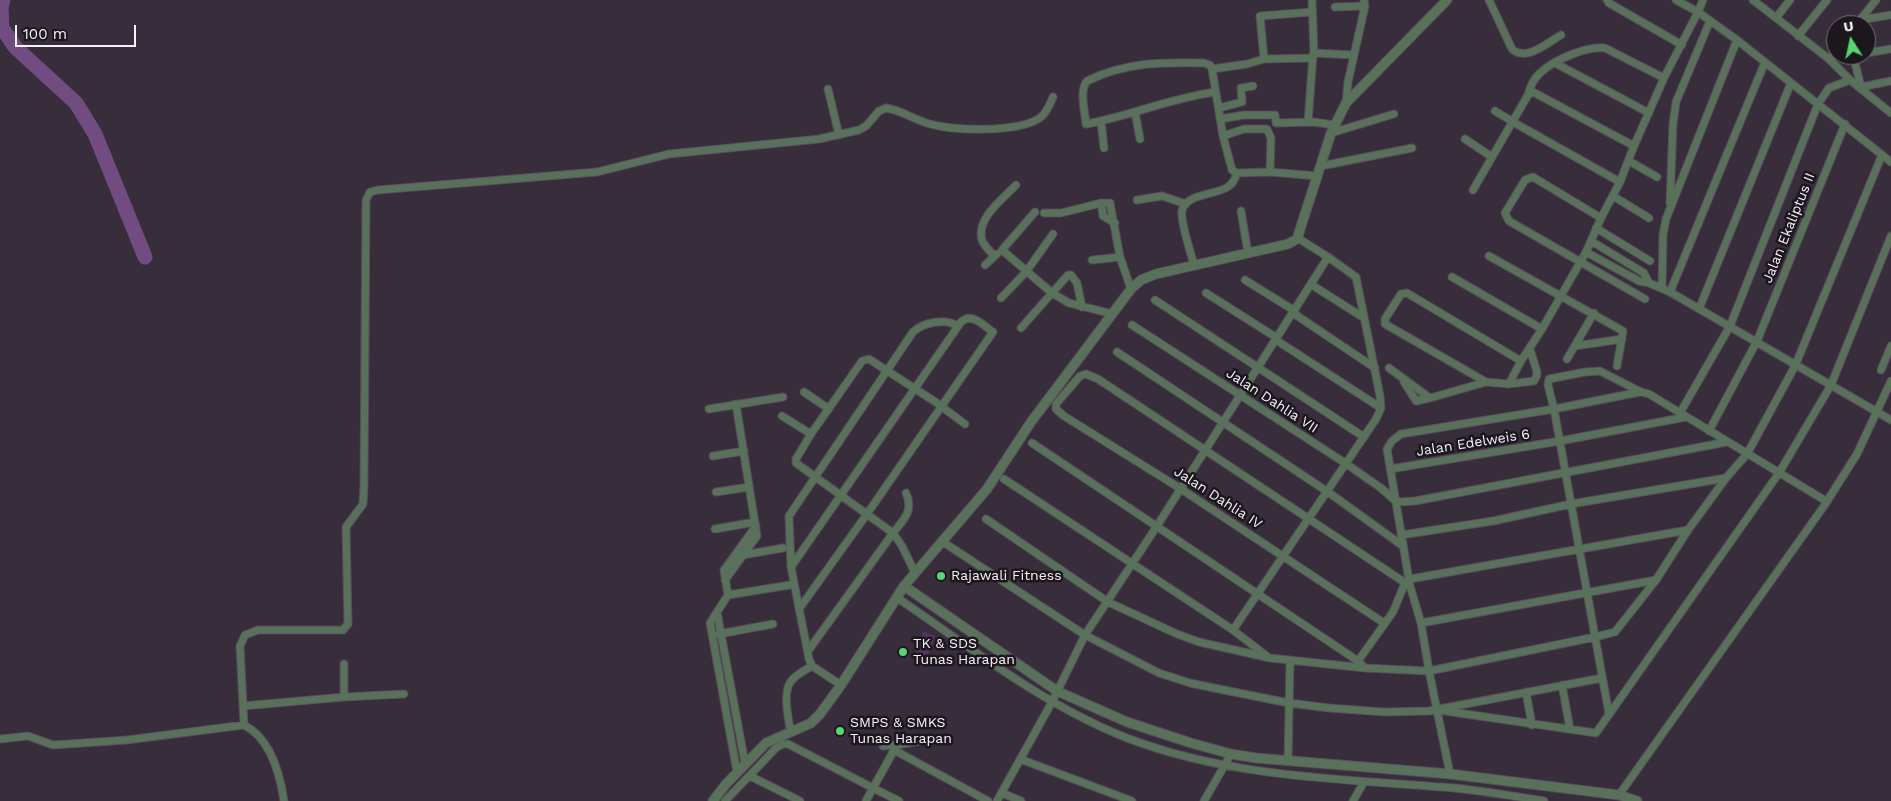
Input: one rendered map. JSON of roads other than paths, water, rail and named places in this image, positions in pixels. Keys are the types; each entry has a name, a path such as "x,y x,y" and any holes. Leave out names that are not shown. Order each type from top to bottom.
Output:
{"street":[{"path":"1308,122 1313,56 1312,0"},
{"path":"1346,103 1447,0"},
{"path":"1489,0 1515,53 1527,54 1560,36"},
{"path":"1607,0 1609,3 1682,45"},
{"path":"1676,0 1698,12 1737,40 1891,162"},
{"path":"1510,384 1521,361 1542,329 1586,252 1620,182 1664,78 1703,0"},
{"path":"1753,0 1826,57"},
{"path":"1776,18 1790,0"},
{"path":"1798,36 1828,0"},
{"path":"1864,15 1876,0"},
{"path":"1301,241 1318,176 1333,129 1346,103 1364,3 1336,7"},
{"path":"1264,59 1260,16 1312,12"},
{"path":"1876,19 1891,15"},
{"path":"1670,209 1673,124 1676,102 1710,21"},
{"path":"1662,288 1663,235 1670,209 1737,40"},
{"path":"1473,190 1513,122 1532,84 1538,75 1555,63 1586,50 1605,48 1664,78"},
{"path":"1876,51 1891,49"},
{"path":"1212,69 1247,64 1264,59 1354,56"},
{"path":"1215,92 1190,96 1086,124 1083,88 1084,84 1091,79 1120,68 1158,62 1204,63 1210,65 1212,69 1230,167 1237,173 1270,172 1318,176"},
{"path":"1670,292 1766,62"},
{"path":"1555,63 1649,113"},
{"path":"1835,65 1850,80 1891,113"},
{"path":"1856,65 1860,87"},
{"path":"1683,415 1730,326 1818,104 1829,88 1850,80"},
{"path":"1860,87 1891,81"},
{"path":"1699,309 1791,83"},
{"path":"1244,115 1241,88 1253,86"},
{"path":"828,89 839,135"},
{"path":"1528,95 1536,92 1634,146"},
{"path":"244,725 240,646 244,635 258,630 342,630 348,624 346,527 363,504 364,485 366,200 368,194 378,190 597,172 669,154 819,139 863,128 879,111 886,108 927,123 955,129 978,130 1019,126 1040,117 1053,97"},
{"path":"1218,108 1242,102"},
{"path":"1495,111 1620,182"},
{"path":"1135,112 1140,139"},
{"path":"1220,119 1244,115 1275,115 1276,124 1308,122 1333,129 1394,114"},
{"path":"1101,121 1104,148"},
{"name":"Jalan Ekaliptus II","path":"1709,431 1757,341 1845,124"},
{"path":"1224,136 1244,129 1267,128 1271,138 1270,172"},
{"path":"1465,139 1492,157"},
{"path":"1321,166 1412,148"},
{"path":"986,520 1108,602 1177,634 1199,642 1270,658 1365,668 1429,671 1615,632 1656,580 1688,530 1746,454 1795,366 1882,154"},
{"path":"1629,161 1657,177"},
{"path":"1194,265 1182,218 1182,210 1186,204 1196,198 1229,187 1235,180 1237,173"},
{"path":"1601,218 1533,177 1525,180 1505,213 1509,221 1645,299"},
{"path":"994,256 983,241 982,227 986,218 1016,185"},
{"path":"1137,200 1162,196 1186,204"},
{"path":"1613,196 1649,218"},
{"path":"1044,213 1061,213 1108,202 1111,204 1120,257 1130,289"},
{"path":"1101,203 1103,216 1115,223"},
{"path":"1241,210 1248,253"},
{"path":"985,265 1002,250 1035,212"},
{"path":"1596,228 1650,261"},
{"path":"1001,298 1026,272 1053,234"},
{"path":"1438,710 1596,733 1779,473 1831,385 1891,236"},
{"path":"713,801 745,763 766,743 810,723 820,714 904,586 987,489 1031,422 1130,289 1141,280 1156,274 1301,241 1356,277 1381,408 1376,420 1328,492 1233,630"},
{"path":"1591,241 1644,273 1649,283"},
{"path":"1002,250 1052,293 1069,303 1113,314"},
{"path":"1586,252 1639,281 1670,292 1891,420"},
{"path":"1489,256 1624,331 1617,366"},
{"path":"1092,260 1120,257"},
{"path":"997,801 1052,702 1085,635 1158,526 1328,257"},
{"path":"1618,269 1623,260"},
{"path":"1021,328 1067,275 1071,275 1077,283 1082,306"},
{"path":"1452,277 1542,329"},
{"path":"1245,280 1374,368"},
{"path":"1312,284 1364,318"},
{"path":"1206,293 1381,408"},
{"path":"1486,382 1385,324 1385,319 1401,294 1407,293 1521,361"},
{"path":"1155,300 1364,437"},
{"path":"1567,359 1594,313"},
{"path":"791,567 958,326 965,319 971,318 992,332 867,514 799,608"},
{"path":"841,684 812,666 791,567 788,516 913,332 918,327 939,322 953,323 958,326"},
{"name":"Jalan Dahlia VII","path":"1132,325 1381,488 1397,502"},
{"path":"1575,346 1622,339"},
{"path":"1881,370 1891,346"},
{"path":"1389,368 1401,378 1416,401 1486,382 1510,384 1531,382 1536,378 1537,372 1530,349"},
{"path":"1117,352 1328,492 1403,546"},
{"path":"915,573 902,546 893,533 797,465 796,462 811,434 864,359 869,359 888,371 965,424"},
{"path":"1609,714 1548,382 1553,377 1595,370 1600,371 1641,392 1649,394 1826,501"},
{"name":"Jalan Dahlia IV","path":"1204,451 1090,375 1080,376 1056,404 1056,408 1059,411 1384,623"},
{"path":"1620,795 1824,506 1857,454 1891,381"},
{"path":"804,392 829,410"},
{"path":"1457,789 1429,671 1421,623 1408,583 1397,502 1387,449 1392,441 1401,434 1554,409 1641,392"},
{"path":"709,409 783,397"},
{"path":"725,580 757,536 736,404"},
{"name":"Jalan Edelweis 6","path":"1390,469 1560,441 1683,415"},
{"path":"782,416 811,434"},
{"path":"1397,502 1415,501 1565,471 1726,442"},
{"path":"1032,443 1358,661 1365,668"},
{"path":"713,456 744,451"},
{"path":"1204,451 1408,583 1579,549 1688,530"},
{"path":"1401,535 1493,521 1571,504 1726,478"},
{"path":"1004,479 1233,630 1270,658"},
{"path":"716,492 750,486"},
{"path":"808,652 907,515 909,501 906,493"},
{"path":"715,529 756,524"},
{"path":"737,772 710,623 728,595 724,570 756,524"},
{"path":"946,544 1085,635 1159,673 1190,683 1289,703 1385,712 1438,710 1602,678"},
{"path":"743,556 783,548"},
{"path":"1421,623 1656,580"},
{"path":"1358,661 1393,612 1408,583"},
{"path":"728,595 790,585"},
{"path":"904,586 1057,691 1127,722 1191,743 1232,754 1288,761 1453,775 1620,795 1636,801"},
{"path":"896,597 1052,702 1126,737 1194,759 1238,768 1364,782 1457,789 1544,801"},
{"path":"717,612 745,763"},
{"path":"712,635 773,624"},
{"path":"1288,761 1290,661"},
{"path":"344,664 344,697"},
{"path":"791,732 787,712 790,681 812,666"},
{"path":"1562,686 1570,730"},
{"path":"1526,692 1532,725"},
{"path":"242,706 404,694"},
{"path":"0,738 33,736 53,745 127,740 244,725 255,731 269,752 276,766 284,801"},
{"path":"866,801 895,748 920,740"},
{"path":"725,801 776,748 783,744 788,744 899,801"},
{"path":"883,746 895,748 988,801"},
{"path":"1204,801 1232,754"},
{"path":"1020,759 1132,801"},
{"path":"750,776 800,801"},
{"path":"1353,801 1364,782"},
{"path":"1002,793 1021,801"}],"waterway":[{"path":"3,0 1,7 2,28 15,47 76,103 95,134 145,257"}],"place":[{"name":"Rajawali Fitness","path":"941,576"},
{"name":"TK & SDS Tunas Harapan","path":"903,652"},
{"name":"SMPS & SMKS Tunas Harapan","path":"840,731"}]}
